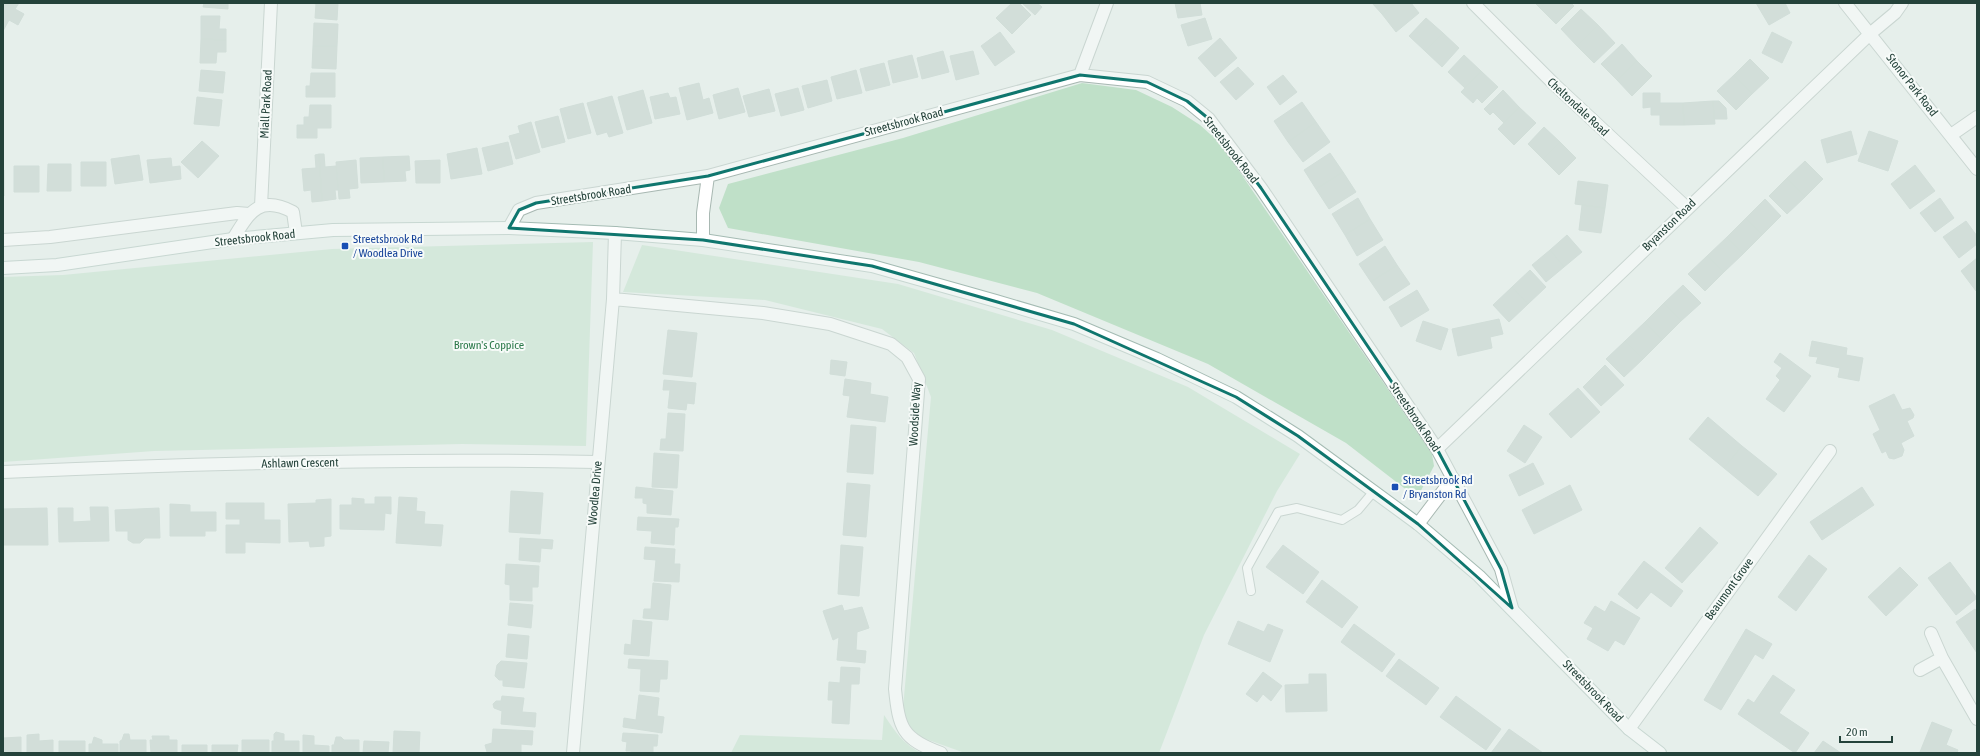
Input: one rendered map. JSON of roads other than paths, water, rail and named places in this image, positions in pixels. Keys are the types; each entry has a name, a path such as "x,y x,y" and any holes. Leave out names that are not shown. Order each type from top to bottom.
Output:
{"street":[{"name":"Miall Park Road","path":"261,206 271,3"},
{"path":"1080,75 1107,3"},
{"name":"Cheltondale Road","path":"1473,3 1554,84 1686,208"},
{"name":"Stonor Park Road","path":"1845,3 1871,33 1977,169"},
{"name":"Bryanston Road","path":"1437,449 1686,208 1871,33 1895,13 1902,3"},
{"name":"Streetsbrook Road","path":"509,228 519,210 536,203 708,176 1080,75 1147,82 1187,101 1209,119 1262,188 1437,449 1501,569 1512,608"},
{"path":"1951,135 1977,116"},
{"path":"703,240 703,213 708,176"},
{"path":"233,239 249,214 261,206 281,205 293,212 296,233"},
{"name":"Streetsbrook Road","path":"3,240 50,237 237,213 249,214"},
{"name":"Streetsbrook Road","path":"3,268 56,265 233,239 333,230 509,228 615,233 703,240 872,266 1074,324 1157,359 1236,397 1298,436 1374,491 1418,524 1479,576 1629,729 1660,753"},
{"name":"Woodlea Drive","path":"573,753 597,462 613,299 615,233"},
{"name":"Woodside Way","path":"613,299 763,313 830,324 891,344 907,357 919,379 895,689 898,719 911,739 922,746 940,753"},
{"name":"Beaumont Grove","path":"1629,729 1830,451"},
{"name":"Ashlawn Crescent","path":"3,472 155,465 471,460 597,462"},
{"path":"1418,524 1453,478"},
{"path":"1932,633 1942,658 1977,719"},
{"path":"1920,670 1942,658"}],"lane":[{"path":"1251,591 1247,568 1278,512 1297,508 1342,520 1358,510 1374,491"}],"place":[{"name":"Streetsbrook Rd / Woodlea Drive","path":"345,246"},
{"name":"Streetsbrook Rd / Bryanston Rd","path":"1395,487"}],"park label":[{"name":"Brown's Coppice","path":"489,345"}]}
